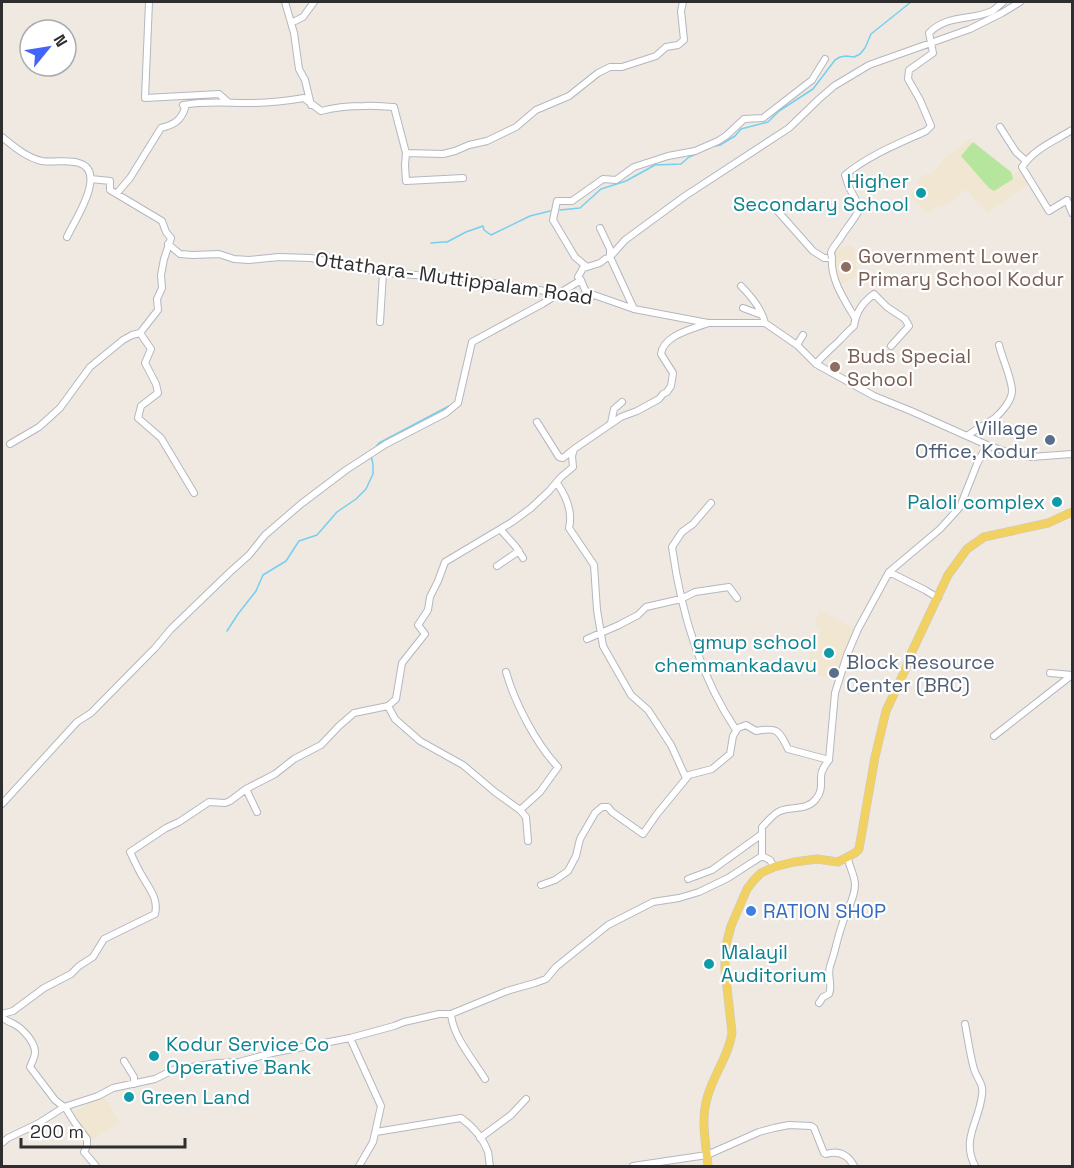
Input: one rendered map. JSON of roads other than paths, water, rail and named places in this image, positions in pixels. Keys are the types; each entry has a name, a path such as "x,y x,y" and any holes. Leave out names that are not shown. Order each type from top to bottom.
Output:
{"main road":[{"path":"708,1167 703,1116 708,1093 731,1043 732,1033 725,949 731,926 747,889 762,873 774,867 817,859 838,862 855,853 861,844 862,825 873,766 886,711 948,575 967,549 984,537 1048,523 1072,512"}],"street":[{"path":"149,2 145,98 219,94 228,102"},
{"path":"285,2 300,69 311,105"},
{"path":"291,23 303,17 314,2"},
{"path":"406,153 443,154 487,141 516,127 537,110 569,96 598,73 610,67 622,68 628,64 640,62 656,56 666,47 678,45 684,40 682,2"},
{"path":"855,318 842,296 831,265 833,245 841,238 861,208 845,175 865,160 926,131 930,126 920,100 908,79 909,70 933,53 929,33 939,25 953,20 991,11 1003,2"},
{"path":"594,296 585,290 582,280 578,277 583,268 610,257 625,240 685,196 789,128 834,86 869,65 970,29 1002,14 1020,2"},
{"path":"587,267 575,257 553,220 557,201 572,201 603,179 616,180 634,167 668,156 695,151 718,141 744,119 763,118 813,80 825,59"},
{"path":"117,193 130,178 161,128 173,125 183,115 185,108 183,105 304,98 321,111 335,107 366,105 382,108 394,107 406,153 406,181 463,178"},
{"path":"1000,127 1016,152 1026,161"},
{"path":"1072,130 1039,150 1022,167 1049,211 1067,200 1072,213"},
{"path":"2,137 28,155 42,161 81,163 90,172 92,183 67,237"},
{"path":"10,444 39,427 60,408 90,367 123,340 140,333 158,310 157,299 162,288 161,275 171,238 162,221 110,190 110,181 91,179"},
{"path":"774,207 813,251 824,258 832,257"},
{"path":"600,228 610,249 610,257 634,309"},
{"name":"Ottathara- Muttippalam Road","path":"168,244 180,254 219,254 234,259 249,260 279,257 311,258 383,273 463,278 589,298 594,296 634,309 708,323 765,323"},
{"path":"380,322 383,273"},
{"path":"2,804 77,722 91,713 171,629 249,555 265,535 346,470 386,444 446,413 458,403 472,342 582,280"},
{"path":"741,286 763,315 765,323 797,345 816,364 874,396 1007,452 1031,457 1072,454"},
{"path":"816,364 854,326 855,318 864,301 874,294 887,307 905,319 909,326 891,346"},
{"path":"743,308 763,315"},
{"path":"537,422 559,457 563,458 611,423 659,399 667,392 671,386 673,373 661,354 665,342 708,323"},
{"path":"140,333 151,350 145,363 158,393 141,405 138,418 161,438 194,493"},
{"path":"797,345 803,335"},
{"path":"967,436 998,416 1011,396 1011,384 999,345"},
{"path":"611,423 614,409 622,402"},
{"path":"762,856 762,827 779,811 800,808 811,804 816,799 822,784 823,767 829,759 836,693 847,655 858,629 890,572 940,529 960,507 987,445"},
{"path":"96,1167 84,1152 87,1139 65,1107 55,1100 30,1066 35,1055 31,1041 17,1026 6,1021 2,1015 13,1011 44,988 71,974 93,957 104,939 155,914 154,896 130,852 209,802 230,801 246,789 275,774 294,759 321,745 354,713 388,706 396,699 402,663 425,634 418,625 428,610 430,597 445,562 501,530 531,508 573,467 574,449"},
{"path":"556,483 570,508 569,528 594,565 597,610 603,646 631,695 648,710 666,736 686,778"},
{"path":"711,503 693,524 682,532 672,548 684,612 703,668 723,710 736,730"},
{"path":"501,530 523,558"},
{"path":"497,566 519,551"},
{"path":"890,572 938,598"},
{"path":"587,639 638,615 646,607 681,599 695,592 729,587 737,598"},
{"path":"506,672 532,730 547,755 558,767 540,792 520,810"},
{"path":"1050,673 1072,675"},
{"path":"994,736 1072,675"},
{"path":"388,706 395,719 420,741 463,765 520,810 526,817 528,841"},
{"path":"541,885 555,880 568,871 576,856 580,839 602,807 608,807 643,834 689,775 712,769 730,754 733,736 738,728 746,725 756,731 773,729 782,736 788,749 829,759"},
{"path":"246,789 257,812"},
{"path":"688,879 712,870 762,834"},
{"path":"762,856 770,860 774,867"},
{"path":"2,1143 65,1107 98,1096 113,1088 155,1078 173,1070 217,1062 239,1062 272,1053 350,1038 439,1014 452,1014 507,991 546,979 556,967 608,925 653,902 699,892 728,878 762,856"},
{"path":"819,1003 831,989 828,973 842,924 854,897 854,874 848,858"},
{"path":"452,1014 452,1022 461,1041 485,1079"},
{"path":"965,1024 974,1070 982,1084 982,1096 969,1146 975,1167"},
{"path":"350,1038 381,1107 373,1142 359,1167"},
{"path":"124,1061 134,1077 134,1084"},
{"path":"480,1138 511,1115 526,1099"},
{"path":"376,1132 461,1118 473,1127 480,1138 488,1152 490,1167"},
{"path":"633,1167 707,1155 759,1132 789,1125 811,1126 814,1128 824,1153 842,1153 850,1159 854,1167"}],"waterway":[{"path":"715,146 735,136 741,129 768,122 779,111 813,89 835,60 860,54 871,34 911,2"},
{"path":"560,210 580,208 601,189 626,181 655,165 681,164 696,154"},
{"path":"431,243 447,242 483,226 484,230 491,235 530,216 550,211"},
{"path":"372,451 379,443 449,406"},
{"path":"227,631 256,591 263,575 286,561 299,541 317,535 337,512 366,489 373,474 371,456"}],"place":[{"name":"Higher Secondary School","path":"921,193"},
{"name":"Government Lower Primary School Kodur","path":"846,267"},
{"name":"Buds Special School","path":"835,367"},
{"name":"Village Office, Kodur","path":"1050,440"},
{"name":"Paloli complex","path":"1057,502"},
{"name":"gmup school chemmankadavu","path":"829,653"},
{"name":"Block Resource Center (BRC)","path":"834,673"},
{"name":"RATION SHOP","path":"751,911"},
{"name":"Malayil Auditorium","path":"709,964"},
{"name":"Kodur Service Co Operative Bank","path":"154,1056"},
{"name":"Green Land","path":"129,1097"}]}
